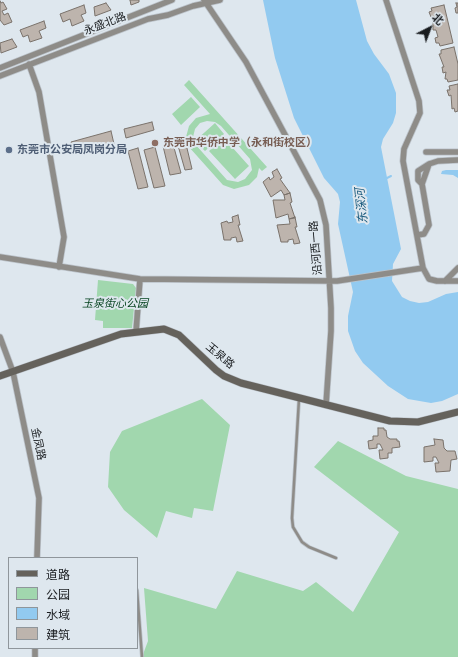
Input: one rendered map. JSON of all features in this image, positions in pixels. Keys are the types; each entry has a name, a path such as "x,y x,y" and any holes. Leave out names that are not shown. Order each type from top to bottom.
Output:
{"street":[{"name":"永盛北路","path":"0,68 172,0"},
{"name":"永盛北路","path":"0,76 148,19 168,15 206,2 220,0"},
{"path":"386,0 419,101 420,113 404,149 403,161 423,268 429,279 458,281"},
{"name":"沿河西一路","path":"206,2 246,62 317,194 326,225 332,331 326,405"},
{"path":"29,64 38,92 64,237 59,267"},
{"path":"426,152 458,152"},
{"path":"417,235 424,234 429,226 422,184 429,164 438,161 458,160"},
{"path":"0,256 140,280 337,281 423,268"},
{"path":"445,281 458,268"},
{"path":"136,332 140,280"},
{"name":"玉泉路","path":"0,376 107,339 155,329 171,331 186,340 224,376 241,383 384,420 406,422 432,420 458,412"},
{"name":"金凤路","path":"0,337 13,372 39,498 37,557"}],"lane":[{"path":"298,398 292,518 293,527 302,542 309,547 336,558"},
{"path":"138,603 142,657"}],"green space":[{"path":"189,80 267,167 262,171 259,168 257,177 249,185 234,189 223,185 189,147 186,137 189,126 196,118 210,114 184,85","holes":["207,121 215,122 221,126 250,159 252,170 245,179 238,182 227,180 195,144 193,137 195,129 200,123"]},
{"path":"191,97 200,107 181,125 172,114"},
{"path":"215,123 224,134 205,151 195,141"},
{"path":"224,138 249,166 235,179 209,151"},
{"name":"玉泉街心公园","path":"98,280 133,284 136,288 132,328 103,328 103,321 95,320"},
{"path":"202,399 230,425 213,511 194,508 192,518 166,511 157,538 124,510 108,487 110,452 122,431"},
{"path":"338,441 406,476 458,489 458,657 142,657 148,641 144,588 216,609 237,571 303,591 316,582 353,612 399,532 314,467"}],"water":[{"name":"东深河","path":"263,0 356,0 367,41 374,54 389,74 396,93 396,113 393,123 383,139 381,147 401,249 393,264 392,281 402,297 419,303 428,302 446,294 458,292 458,394 442,401 431,403 408,399 388,386 363,363 355,351 348,331 348,316 353,292 338,224 340,202 338,194 324,178 294,118 275,58"},
{"path":"458,170 458,178 453,175 441,174 442,171"}],"building":[{"path":"130,0 139,0 139,2 131,5"},
{"path":"0,1 1,3 3,2 7,9 2,11 4,15 8,13 12,22 4,25 0,20"},
{"path":"106,3 111,10 95,16 94,7"},
{"path":"456,3 458,3 458,13 456,13 455,8 457,7"},
{"path":"84,5 86,13 81,15 84,21 72,26 70,19 63,22 60,14"},
{"path":"444,5 453,43 440,46 439,43 436,43 435,38 438,37 436,30 433,30 433,17 431,17 429,12 432,11 431,8"},
{"path":"44,21 46,28 39,31 42,38 30,42 28,35 23,37 20,30"},
{"path":"12,39 17,47 1,53 0,43"},
{"path":"454,47 458,64 458,80 448,82 447,79 445,79 446,72 443,73 442,67 444,67 439,54 441,54 441,50"},
{"path":"458,84 458,111 455,112 454,108 452,109 451,95 449,96 447,90 450,90 449,86"},
{"path":"152,122 154,130 126,138 124,129"},
{"path":"111,131 114,144 74,154 71,142"},
{"path":"185,140 192,169 185,170 177,142"},
{"path":"173,144 181,173 170,175 163,146"},
{"path":"155,147 165,186 154,188 144,150"},
{"path":"138,148 148,187 138,189 128,151"},
{"path":"277,169 282,178 280,179 290,193 284,195 281,190 271,197 263,182 269,177 270,180 274,177 272,172"},
{"path":"290,193 292,202 290,203 295,218 289,219 288,214 276,218 273,200 285,200 284,195"},
{"path":"238,215 240,225 238,225 243,241 237,242 236,237 231,238 231,240 224,240 221,223 227,221 228,223 233,222 232,217"},
{"path":"295,217 297,227 295,227 300,243 294,244 293,239 288,240 288,242 281,242 277,225 290,224 289,219"},
{"path":"378,428 384,428 384,430 386,430 387,437 390,439 397,439 397,441 399,441 400,447 392,448 392,453 388,453 388,458 380,459 379,450 383,450 380,444 377,444 377,448 369,449 368,441 373,440 373,436 378,436"},
{"path":"434,439 443,440 444,448 447,451 455,451 457,459 451,460 450,471 436,472 435,463 439,463 436,457 433,457 433,461 424,462 424,447 435,445"}],"waterway":[{"path":"385,179 391,176"}],"place":[{"name":"东莞市华侨中学（永和街校区）","path":"155,143"},
{"name":"东莞市公安局凤岗分局","path":"9,150"}]}
